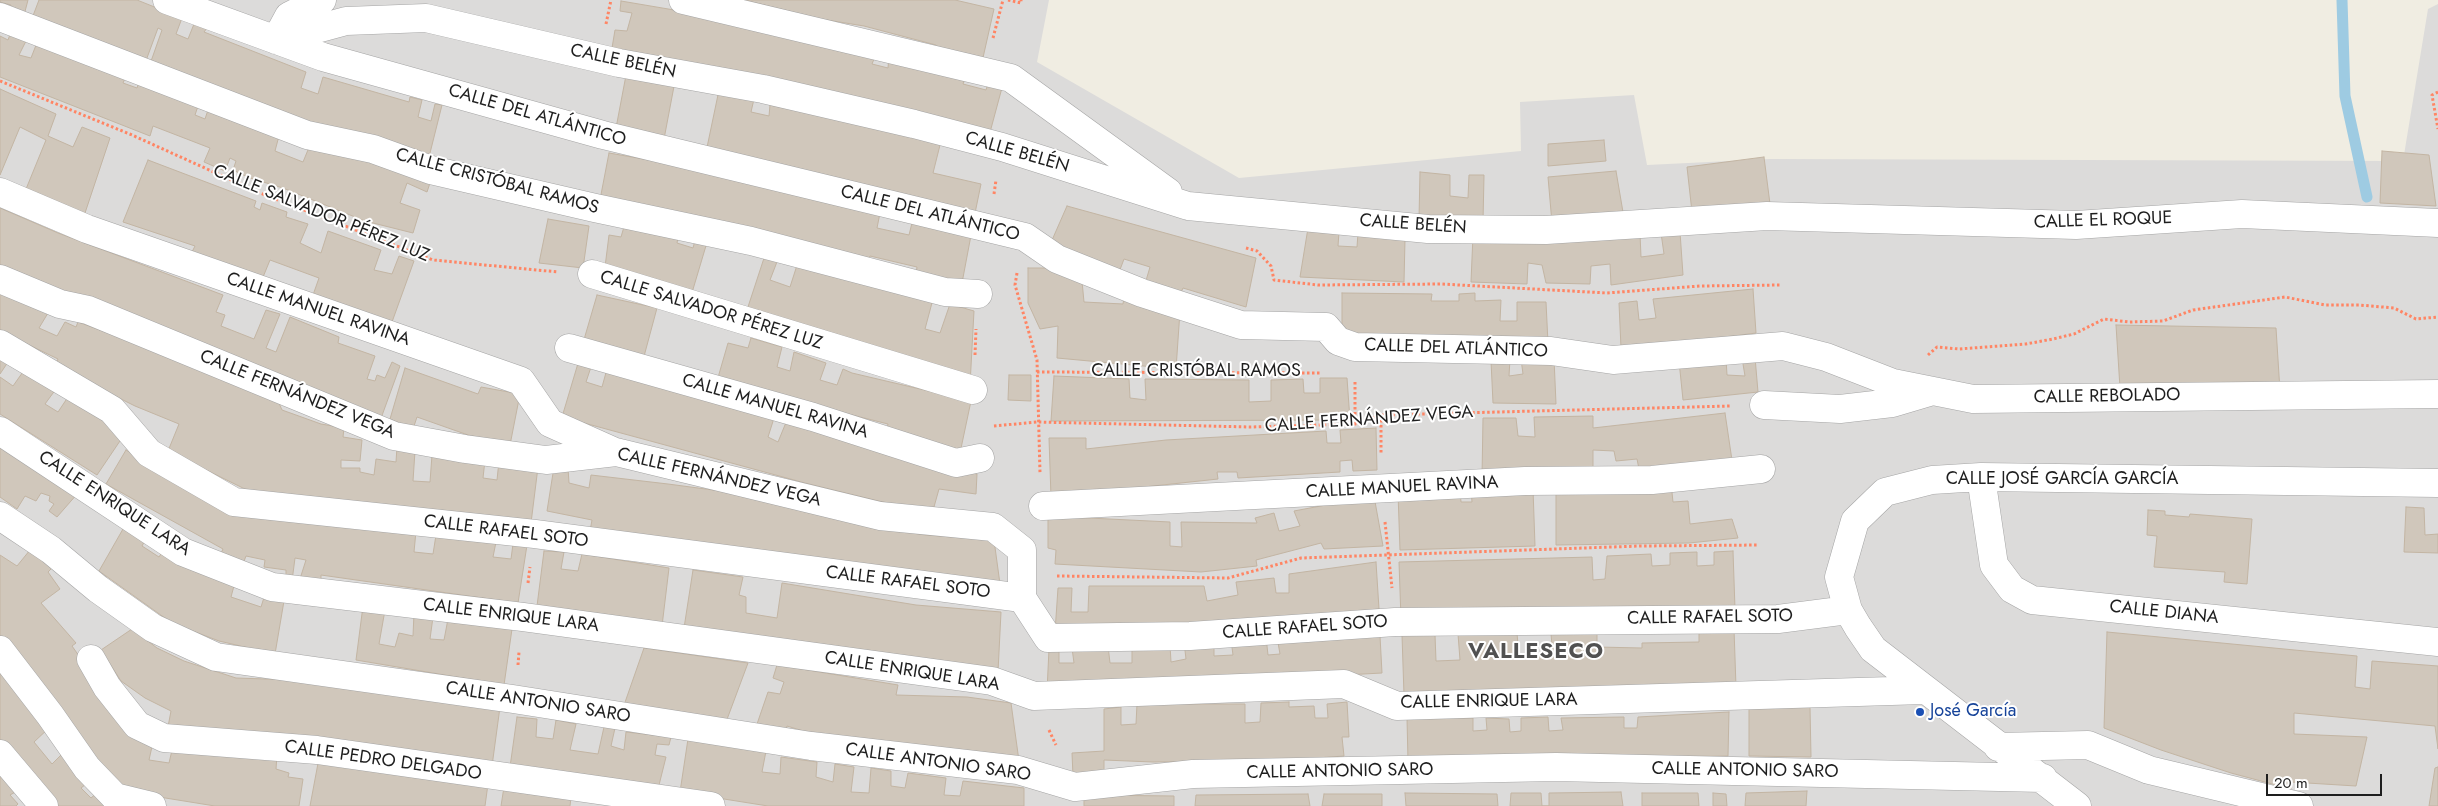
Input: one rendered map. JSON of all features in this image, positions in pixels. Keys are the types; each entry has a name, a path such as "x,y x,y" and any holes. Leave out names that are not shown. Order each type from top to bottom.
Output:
{"street":[{"name":"CALLE DEL ATLÁNTICO","path":"167,0 323,57 658,149 987,226 1025,237 1057,259 1150,296 1241,325 1326,327 1338,340 1355,346 1551,351 1613,360 1783,346"},
{"path":"276,40 289,16 322,0"},
{"path":"682,0 1011,78 1188,206"},
{"name":"CALLE CRISTÓBAL RAMOS","path":"0,17 307,135 373,149 431,170 751,241 946,292 978,294"},
{"name":"CALLE BELÉN","path":"276,40 346,21 426,18 619,63 762,89 914,124 1002,147 1188,206 1428,229 1546,230 1767,216"},
{"name":"CALLE MANUEL RAVINA","path":"0,192 87,229 521,381 550,423 616,452"},
{"name":"CALLE EL ROQUE","path":"1767,216 2076,225 2242,214 2438,223"},
{"name":"CALLE SALVADOR PÉREZ LUZ","path":"592,274 973,390"},
{"name":"CALLE FERNÁNDEZ VEGA","path":"0,279 60,304 88,310 394,436 465,449 546,460 616,452 880,516 993,527 1022,550 1022,598"},
{"name":"CALLE RAFAEL SOTO","path":"0,344 112,410 149,452 234,502 535,534 1022,598 1048,638 1190,636 1395,622 1778,619 1848,610"},
{"name":"CALLE REBOLADO","path":"1783,346 1826,357 1893,383 1936,390 1973,399 2438,394"},
{"name":"CALLE MANUEL RAVINA","path":"569,348 813,417 956,463 980,458"},
{"path":"1764,405 1840,409 1892,403 1936,390"},
{"name":"CALLE ENRIQUE LARA","path":"0,431 183,552 272,587 533,619 992,681 1034,696 1344,684 1397,706 1924,690"},
{"name":"CALLE MANUEL RAVINA","path":"1043,506 1525,481 1652,480 1761,469"},
{"name":"CALLE JOSÉ GARCÍA GARCÍA","path":"2077,806 1873,649 1848,610 1839,577 1855,521 1884,492 1932,480 1981,477 2438,483"},
{"name":"CALLE DIANA","path":"1981,477 1994,565 2012,589 2032,600 2438,642"},
{"name":"CALLE ANTONIO SARO","path":"0,516 51,550 98,589 153,628 216,657 513,699 811,746 1018,770 1075,787 1193,774 1556,767 2043,778"},
{"path":"0,650 50,715 87,768 115,797 152,806"},
{"name":"CALLE PEDRO DELGADO","path":"91,659 107,687 137,725 164,738 317,750 711,806"},
{"path":"1998,747 2088,745 2149,770 2299,806"},
{"path":"0,754 44,806"}],"path":[{"path":"1008,0 1021,2"},
{"name":"CALLE SALVADOR PÉREZ LUZ","path":"0,81 132,136 260,193 433,260 592,274"},
{"path":"2438,92 2432,94 2438,129"},
{"path":"987,226 1002,147"},
{"path":"1025,237 1015,285 1037,360 1037,422 1043,506"},
{"path":"1241,247 1256,251 1271,266 1274,280 1318,285 1441,284 1607,293 1700,286 1780,285"},
{"path":"1927,356 1938,347 1978,348 2026,344 2074,334 2104,319 2129,322 2163,321 2193,310 2285,297 2325,305 2394,308 2416,319 2438,318"},
{"name":"CALLE CRISTÓBAL RAMOS","path":"1037,372 1325,373"},
{"name":"CALLE FERNÁNDEZ VEGA","path":"984,427 1037,422 1250,427 1355,424 1380,415 1764,405"},
{"path":"1056,576 1228,578 1301,558 1640,546 1759,545"},
{"path":"1034,696 1075,787"}],"shaded area":[{"path":"0,0 1049,0 1037,62 1239,178 1521,151 1520,102 1634,95 1647,165 1770,159 2403,161 2428,9 2438,4 2438,806 0,806"}],"building":[{"path":"0,0 28,0 23,19 10,15 11,5 0,2"},
{"path":"39,0 137,0 182,18 176,34 188,39 194,24 207,28 204,32 306,72 301,88 318,94 323,77 409,102 410,97 422,100 418,117 431,121 435,104 442,105 429,157 352,137 149,67 162,30 158,28 144,66 31,21"},
{"path":"744,0 955,0 994,9 982,62 935,53 936,45 864,26 821,19"},
{"path":"621,1 680,11 876,54 872,64 888,68 889,56 967,74 963,84 986,90 989,80 1003,84 989,136 611,54 615,30 627,31 632,13 620,11"},
{"path":"12,29 29,35 19,55 31,58 38,40 128,71 123,83 137,88 141,76 200,100 195,115 205,119 210,104 280,132 275,151 303,162 310,145 431,180 427,192 407,183 400,203 420,210 413,233 365,221 283,188 250,178 233,170 236,161 230,158 225,171 204,162 210,148 153,126 150,136 0,77 0,36 8,40"},
{"path":"627,70 675,81 664,139 616,128"},
{"path":"0,89 56,114 48,136 73,147 82,127 110,138 84,216 24,194 46,140 20,127 0,175"},
{"path":"719,90 754,99 751,112 769,116 770,105 941,141 933,173 981,184 974,218 705,157"},
{"path":"1604,140 1606,161 1548,166 1548,144"},
{"path":"2382,151 2429,155 2436,206 2380,203"},
{"path":"609,153 700,169 880,213 877,228 909,235 913,219 972,230 962,283 916,274 917,267 870,256 867,261 599,205"},
{"path":"1764,157 1770,204 1692,212 1687,167"},
{"path":"148,160 256,201 254,207 260,210 262,203 287,212 286,217 308,224 300,243 321,253 328,231 381,250 374,270 392,274 399,256 414,261 392,322 313,295 319,278 270,260 261,282 191,254 195,246 123,222"},
{"path":"1616,171 1624,218 1552,223 1548,177"},
{"path":"1420,172 1450,175 1450,196 1468,198 1469,175 1484,175 1483,222 1419,219"},
{"path":"1067,206 1256,258 1246,307 1183,288 1179,297 1145,284 1150,267 1124,259 1118,275 1049,247"},
{"path":"0,208 58,233 223,295 216,312 225,315 221,326 254,339 266,310 280,314 266,348 276,352 290,317 339,337 338,343 375,356 367,379 375,381 377,375 385,378 392,362 400,366 380,421 285,377 70,292 68,296 0,267"},
{"path":"548,219 589,226 583,268 539,263"},
{"path":"626,220 679,233 677,243 693,248 696,237 708,239 691,296 604,275 609,235 621,237"},
{"path":"1308,228 1339,232 1338,246 1357,247 1358,233 1405,239 1404,282 1300,277"},
{"path":"1680,232 1683,275 1611,285 1610,264 1591,266 1590,284 1546,283 1542,265 1528,263 1527,284 1471,282 1473,235 1640,234 1641,257 1664,254 1661,233"},
{"path":"767,249 780,254 770,280 790,287 799,259 933,299 925,329 940,333 950,304 974,311 970,385 746,313"},
{"path":"1028,268 1056,268 1082,281 1084,302 1123,304 1124,297 1180,311 1176,369 1057,358 1058,326 1040,329 1028,303"},
{"path":"1753,289 1756,333 1680,343 1621,348 1619,303 1637,301 1639,320 1656,318 1653,299"},
{"path":"0,290 48,313 39,328 57,336 65,322 76,327 78,322 163,353 278,401 282,410 321,424 344,428 343,437 362,440 360,461 341,460 341,468 360,468 360,472 374,475 376,459 396,462 397,447 415,451 413,481 430,482 432,455 485,460 483,478 497,480 499,461 538,467 531,523 253,493 168,451 179,424 135,406 55,366 58,359 21,341 0,336"},
{"path":"1342,293 1432,294 1431,301 1459,301 1459,294 1475,293 1475,301 1501,300 1500,321 1517,321 1517,302 1546,302 1548,343 1342,338"},
{"path":"597,295 657,308 643,360 583,343"},
{"path":"2116,325 2276,328 2280,391 2120,388"},
{"path":"751,338 782,347 777,367 790,371 794,352 826,363 820,380 837,385 843,369 852,373 971,401 960,453 886,434 888,424 717,381 728,343 748,348"},
{"path":"0,353 10,359 0,374"},
{"path":"1755,357 1758,392 1683,400 1679,361 1726,359 1727,375 1745,376 1742,358"},
{"path":"1554,358 1556,404 1493,403 1491,361 1510,359 1509,376 1523,374 1521,359"},
{"path":"579,360 592,364 586,382 602,387 607,369 775,415 768,437 778,442 787,420 941,467 977,474 976,494 939,489 932,514 805,483 562,417"},
{"path":"405,368 478,394 481,387 520,394 510,445 468,435 417,417 413,429 390,419"},
{"path":"25,369 56,389 45,404 58,412 68,397 124,435 97,475 0,414 0,377 13,386"},
{"path":"1009,375 1031,375 1031,401 1008,400"},
{"path":"1054,376 1129,379 1130,398 1146,400 1145,379 1249,380 1249,402 1271,401 1271,380 1303,379 1304,393 1320,393 1320,378 1347,378 1350,420 1051,421"},
{"path":"1725,413 1733,467 1640,474 1637,459 1616,461 1614,451 1593,450 1593,475 1482,477 1483,418 1516,418 1518,436 1535,437 1534,417 1593,416 1593,428"},
{"path":"1376,428 1377,470 1353,471 1352,460 1340,461 1340,472 1238,478 1237,472 1217,472 1218,479 1051,497 1049,438 1086,438 1086,449 1166,440 1326,431 1327,443 1341,443 1340,430"},
{"path":"0,443 78,493 57,517 49,511 54,504 49,501 50,496 41,493 36,501 25,496 17,509 0,497"},
{"path":"126,450 225,509 416,531 414,552 433,554 436,535 496,542 493,557 511,559 513,544 527,545 518,603 321,575 321,586 299,582 306,560 295,558 292,581 286,580 286,570 264,567 265,560 246,556 241,569 218,560 223,549 106,484"},
{"path":"554,467 568,468 569,483 589,488 591,475 668,484 758,496 877,527 925,535 994,540 1000,584 590,531 592,520 547,511"},
{"path":"1671,483 1673,502 1688,501 1690,524 1732,519 1738,538 1689,543 1556,545 1556,489"},
{"path":"1471,489 1533,489 1535,546 1400,550 1398,493 1460,490 1461,502 1472,502"},
{"path":"1374,496 1383,546 1324,549 1321,543 1256,560 1257,566 1201,572 1055,564 1056,550 1048,548 1048,516 1170,522 1170,546 1182,547 1181,522 1257,523 1255,518 1274,513 1279,531 1300,526 1294,511"},
{"path":"2406,507 2424,508 2425,535 2438,534 2438,553 2404,552"},
{"path":"2148,510 2165,511 2165,515 2189,517 2190,514 2252,519 2247,584 2224,582 2225,572 2154,567 2157,536 2147,535"},
{"path":"127,522 148,535 142,546 159,557 166,546 235,582 231,597 261,607 266,591 285,595 275,654 219,641 172,623 99,571"},
{"path":"30,550 52,568 48,572 60,589 41,603 76,643 72,646 132,731 153,742 149,760 169,763 173,746 277,755 276,769 289,773 288,777 303,779 299,806 215,806 122,791 0,636 0,555 17,566"},
{"path":"544,551 564,552 561,569 578,571 582,554 669,568 662,626 537,606"},
{"path":"1733,551 1735,609 1401,619 1399,562 1592,557 1593,580 1605,579 1607,556 1651,554 1652,566 1670,565 1670,553 1697,552 1697,566 1714,565 1714,552"},
{"path":"1376,562 1379,609 1308,618 1055,632 1058,588 1072,588 1071,612 1088,612 1089,586 1204,586 1207,601 1238,595 1236,582 1274,578 1276,593 1289,593 1289,574"},
{"path":"693,570 743,577 739,595 746,597 746,613 777,618 782,583 916,605 1001,612 998,672 684,628"},
{"path":"363,606 385,610 379,644 395,647 399,633 413,636 414,613 433,617 430,639 444,640 448,619 512,629 504,685 356,660"},
{"path":"132,629 157,648 184,661 236,678 296,680 500,707 492,766 167,732 171,711 145,698 121,681 101,650"},
{"path":"1699,629 1734,629 1736,687 1404,695 1402,635 1435,635 1436,661 1460,660 1458,634 1517,633 1519,656 1553,656 1551,634 1597,633 1597,647 1642,648 1642,643 1699,642"},
{"path":"2107,632 2357,656 2355,687 2370,689 2372,661 2438,666 2438,749 2435,726 2294,713 2294,734 2367,737 2356,786 2291,782 2291,789 2231,773 2161,750 2104,728"},
{"path":"1380,636 1382,673 1047,691 1049,649 1059,649 1059,663 1074,663 1072,648 1108,646 1110,663 1132,663 1132,646 1170,645 1171,662 1186,659 1184,642 1214,640 1214,656 1233,655 1231,640 1266,637 1268,655 1280,654 1277,637"},
{"path":"644,648 748,663 726,722 623,708"},
{"path":"0,663 50,727 34,742 52,764 66,750 90,781 81,788 91,798 99,791 111,806 58,806 0,741"},
{"path":"777,665 898,685 896,695 967,697 1011,703 1019,761 836,741 787,726 785,735 756,727 768,692 780,694 784,682 773,678"},
{"path":"1289,702 1289,707 1314,706 1315,718 1328,718 1327,704 1347,702 1349,737 1342,737 1344,756 1290,760 1153,762 1104,760 1104,771 1073,776 1072,753 1104,751 1104,709 1121,707 1121,725 1136,724 1137,704 1245,704 1245,723 1260,722 1261,703"},
{"path":"1810,707 1811,757 1749,756 1749,709"},
{"path":"1729,712 1728,756 1408,761 1407,718 1473,718 1473,731 1487,730 1486,718 1509,719 1510,732 1521,731 1521,718 1548,717 1549,731 1563,730 1561,718 1624,717 1624,728 1637,728 1638,717"},
{"path":"517,717 537,719 536,737 553,739 556,720 576,724 570,750 598,754 604,727 615,728 611,746 624,750 626,732 671,737 669,745 657,744 655,755 666,757 658,789 510,767"},
{"path":"688,739 766,751 762,772 780,774 781,757 817,762 816,777 833,782 835,764 854,767 851,792 869,793 871,768 891,771 891,786 905,788 908,773 946,778 944,795 960,796 963,781 1024,788 1024,806 768,806 680,792"},
{"path":"319,758 488,784 485,806 310,806"},
{"path":"0,767 19,790 10,795 18,804 16,806 0,806"},
{"path":"2438,767 2438,806 2429,806 2435,768"},
{"path":"504,787 571,797 570,806 501,806"},
{"path":"1807,791 1806,806 1745,806 1746,793"},
{"path":"1621,792 1623,806 1549,806 1549,793"},
{"path":"1405,793 1497,794 1498,806 1406,806"},
{"path":"1511,793 1541,793 1542,806 1510,806"},
{"path":"1642,793 1698,793 1699,806 1642,806"},
{"path":"1713,793 1726,794 1727,806 1713,806"},
{"path":"1308,794 1310,806 1195,806 1196,795"},
{"path":"1324,794 1382,794 1382,806 1322,806"},
{"path":"1084,795 1174,796 1174,806 1084,806"}],"waterway":[{"path":"2342,0 2345,96 2367,197"}],"place":[{"name":"José García","path":"1920,712"}],"district":[{"name":"VALLESECO","path":"1536,653"}]}
